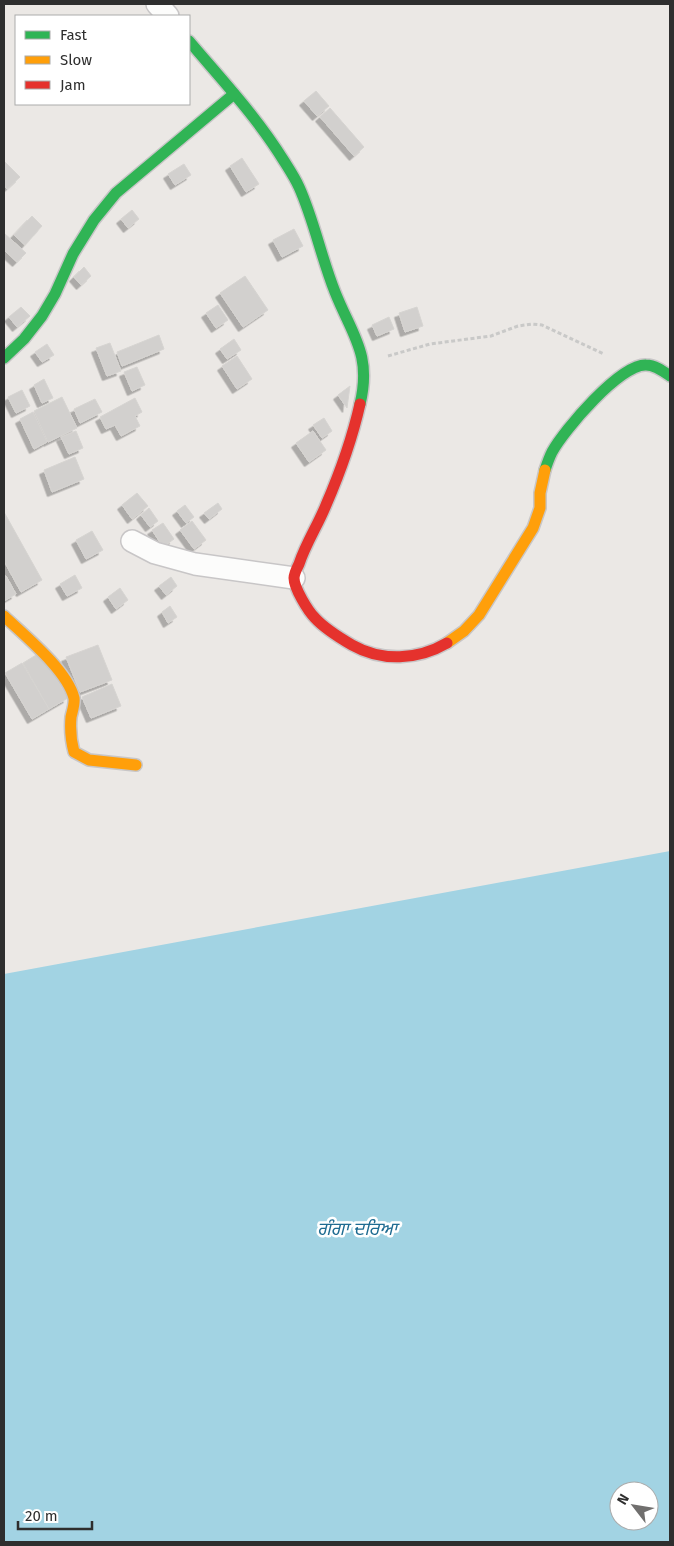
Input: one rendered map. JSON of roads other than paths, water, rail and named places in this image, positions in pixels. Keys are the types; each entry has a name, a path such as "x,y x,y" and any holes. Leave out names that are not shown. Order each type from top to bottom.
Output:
{"street":[{"path":"157,4 167,15"},
{"path":"190,42 267,134 299,186 332,285 343,313 357,339 364,363 364,388 357,420 326,505 303,552 294,578 296,588 315,618 345,641 364,652 385,657 405,657 445,644 464,631 479,615 533,528 540,508 540,493 544,473 552,453 562,436 618,377 636,367 646,365 661,369 670,376"},
{"path":"4,358 24,339 42,316 55,294 73,254 94,220 116,193 234,94"},
{"path":"132,541 155,553 179,560 294,578"},
{"path":"4,616 50,660 65,680 74,699 70,720 74,752 89,760 136,765"}],"water":[{"name":"ਗੰਗਾ ਦਰਿਆ","path":"670,851 670,1542 4,1542 4,974"}]}
